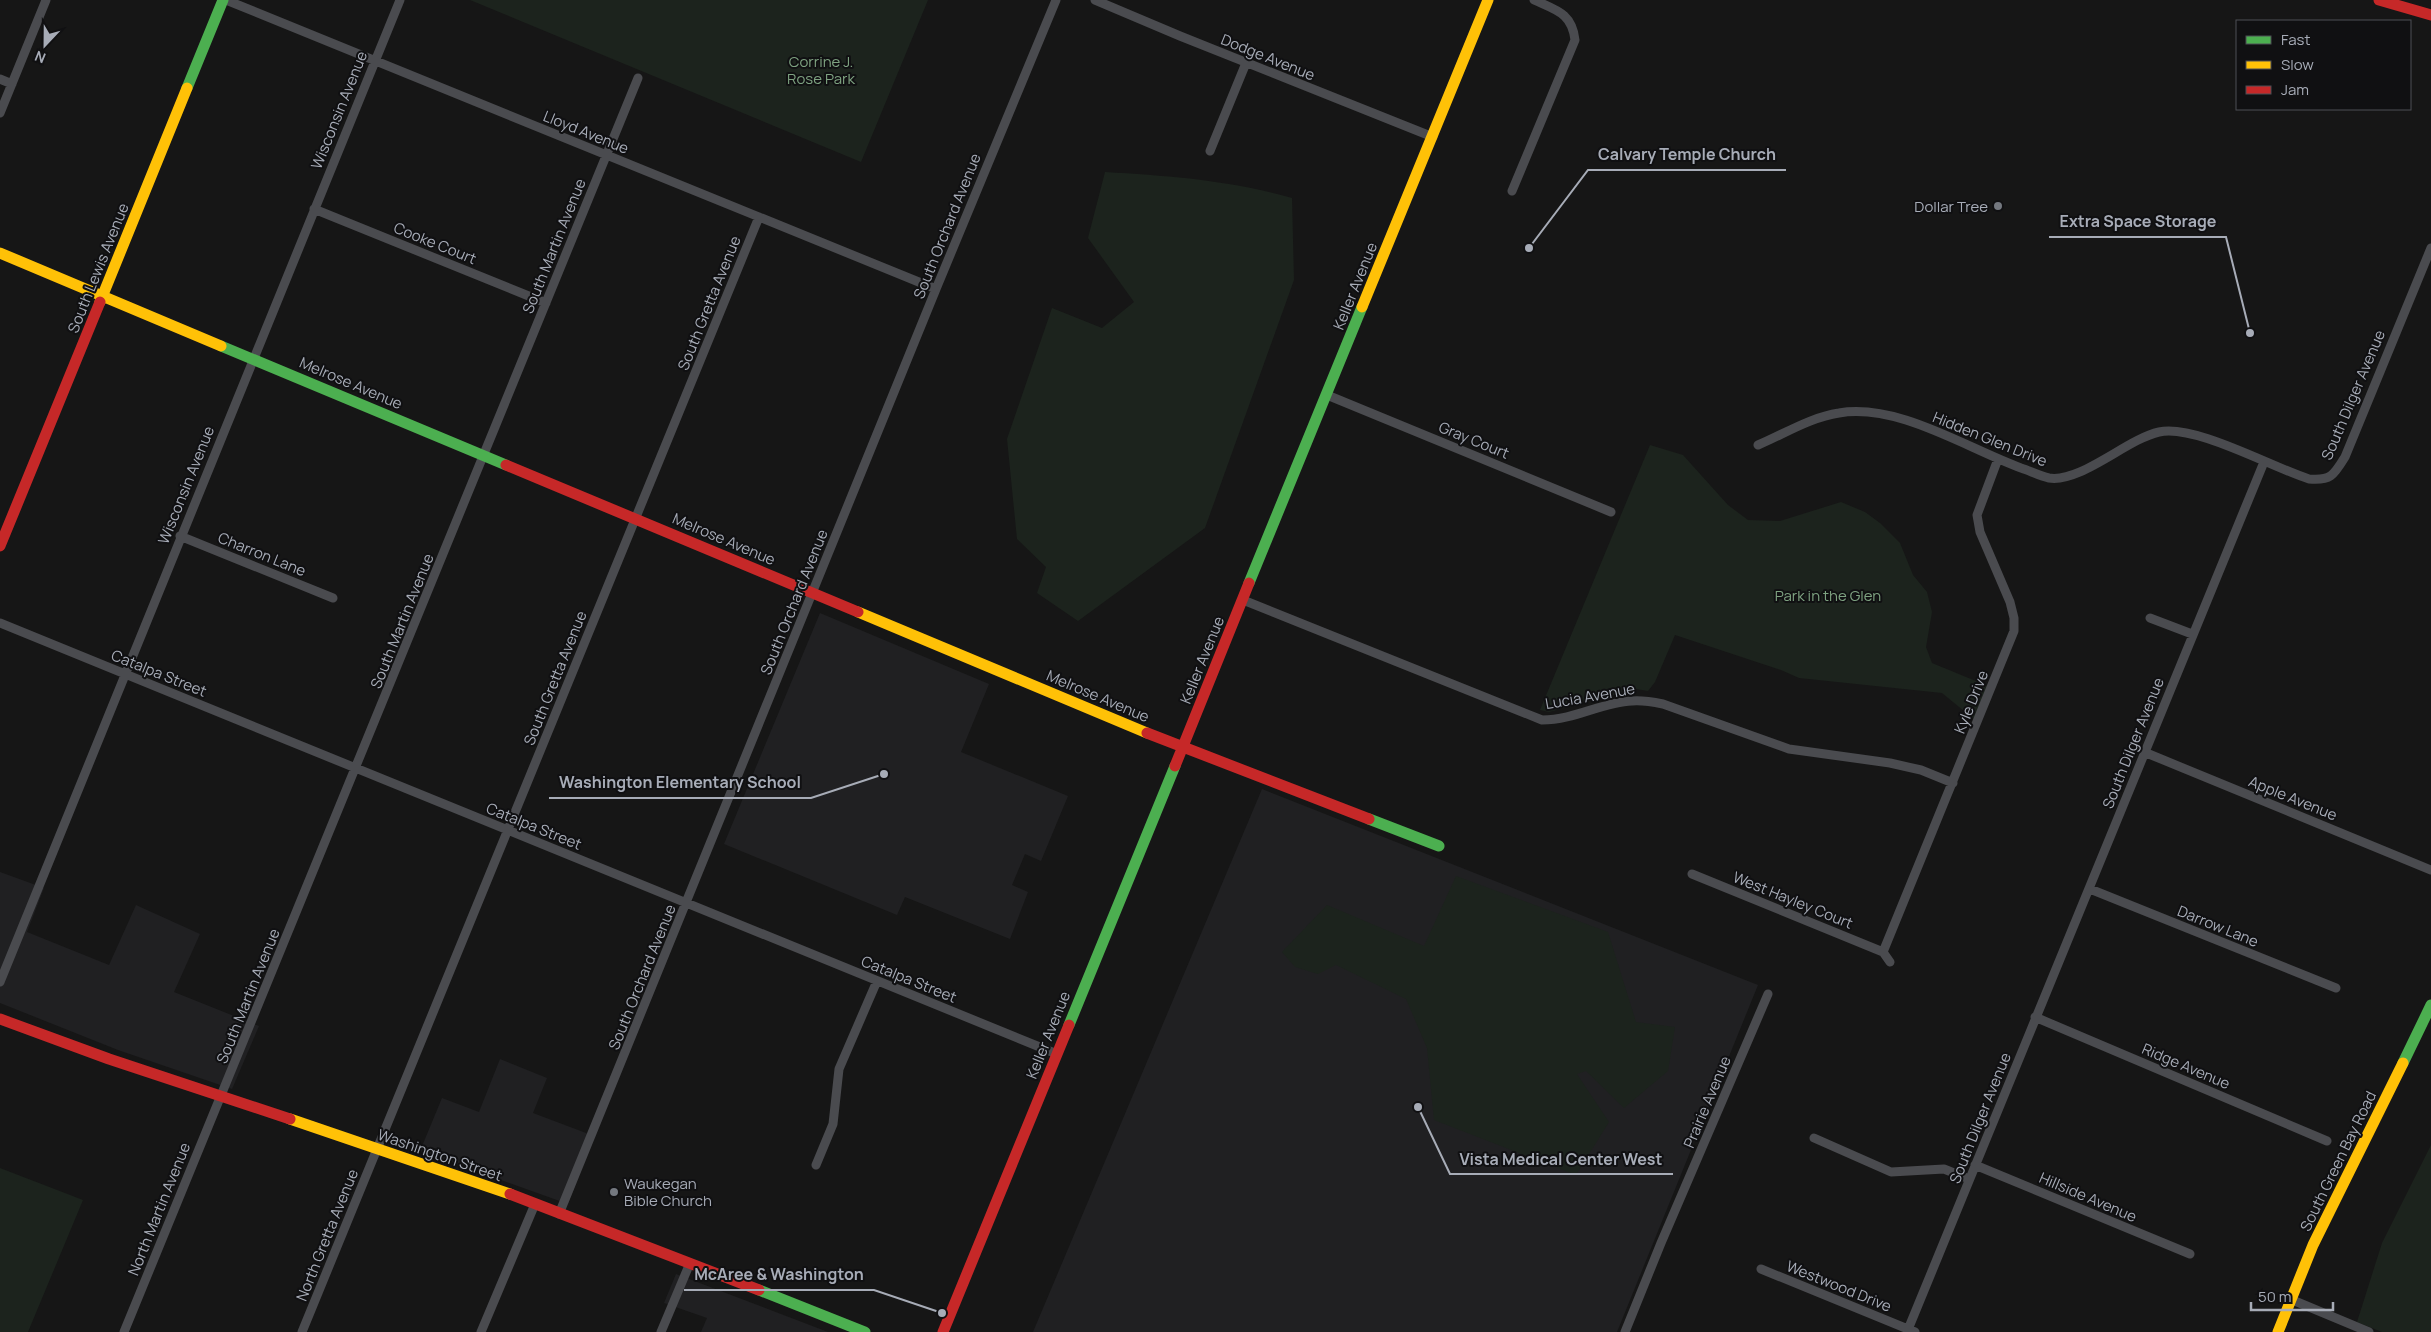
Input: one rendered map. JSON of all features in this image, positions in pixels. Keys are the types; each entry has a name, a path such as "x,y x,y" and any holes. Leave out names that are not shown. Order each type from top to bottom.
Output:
{"street":[{"path":"0,113 46,0"},
{"name":"Lloyd Avenue","path":"225,0 936,290"},
{"name":"South Lewis Avenue","path":"0,546 225,0"},
{"name":"Wisconsin Avenue","path":"0,982 180,536 400,0"},
{"name":"South Orchard Avenue","path":"559,1214 1056,0"},
{"name":"Dodge Avenue","path":"1095,0 1246,63 1433,137"},
{"name":"Keller Avenue","path":"943,1332 1488,0"},
{"path":"1512,191 1575,40 1574,28 1563,13 1534,0"},
{"path":"2379,0 2431,15"},
{"path":"1210,151 1246,63"},
{"name":"South Martin Avenue","path":"221,1097 638,78"},
{"path":"0,79 12,84"},
{"name":"Cooke Court","path":"314,209 546,303"},
{"name":"South Gretta Avenue","path":"377,1149 758,217"},
{"name":"South Dilger Avenue","path":"1910,1331 1969,1179 2090,890 2144,752 2264,462 2297,475 2321,480 2330,478 2345,457 2431,248"},
{"name":"Melrose Avenue","path":"0,253 1182,747 1440,846"},
{"name":"Gray Court","path":"1327,394 1610,512"},
{"name":"Hidden Glen Drive","path":"1758,445 1825,417 1839,413 1862,412 1886,415 1904,420 2049,478 2059,478 2110,456 2134,440 2159,432 2176,430 2196,434 2264,462"},
{"name":"Kyle Drive","path":"1883,952 2014,631 2014,618 2010,602 1980,532 1977,515 1998,459"},
{"name":"Charron Lane","path":"180,536 333,598"},
{"name":"Lucia Avenue","path":"1243,600 1542,720 1568,718 1630,701 1645,701 1663,704 1789,749 1921,770 1953,783"},
{"path":"2150,618 2192,634"},
{"name":"Catalpa Street","path":"0,623 1057,1054"},
{"name":"Apple Avenue","path":"2144,752 2431,870"},
{"name":"West Hayley Court","path":"1692,874 1883,952"},
{"name":"Darrow Lane","path":"2090,890 2336,988"},
{"path":"1883,952 1890,962"},
{"path":"816,1165 833,1124 839,1069 876,980"},
{"name":"Prairie Avenue","path":"1625,1332 1768,994"},
{"name":"South Green Bay Road","path":"2278,1332 2313,1246 2428,1020 2431,1005"},
{"name":"Ridge Avenue","path":"2036,1017 2326,1141"},
{"name":"Washington Street","path":"0,1020 97,1057 377,1149 535,1204 865,1332"},
{"name":"North Martin Avenue","path":"124,1332 221,1097"},
{"path":"1814,1138 1890,1172 1944,1168 1969,1179"},
{"name":"North Gretta Avenue","path":"302,1332 377,1149"},
{"name":"Hillside Avenue","path":"1975,1165 2190,1254"},
{"path":"481,1332 535,1204"},
{"path":"661,1332 690,1263"},
{"name":"Westwood Drive","path":"1761,1269 1910,1331"},
{"path":"2290,1299 2369,1332"}],"shaded area":[{"path":"820,613 989,684 961,752 1068,796 1041,861 1025,854 1012,885 1028,892 1010,939 905,897 897,915 724,844"},
{"path":"1262,789 1758,985 1617,1332 1033,1332"},
{"path":"0,872 44,888 27,932 109,965 136,905 200,934 174,992 259,1026 232,1089 118,1050 0,1003"},
{"path":"500,1059 547,1078 533,1113 594,1136 568,1204 420,1151 442,1098 479,1112"},
{"path":"676,1274 828,1332 701,1332 707,1318 664,1303"}],"green space":[{"name":"Corrine J. Rose Park","path":"470,0 928,0 861,162"},
{"path":"1105,172 1176,177 1222,183 1292,198 1294,280 1205,528 1078,621 1037,593 1046,567 1017,539 1007,439 1052,308 1102,328 1134,302 1088,238"},
{"name":"Park in the Glen","path":"1650,445 1683,455 1728,505 1748,520 1780,521 1841,502 1865,512 1880,523 1900,543 1913,575 1927,592 1932,612 1926,647 1932,663 1988,686 1975,720 1942,693 1799,678 1781,670 1675,635 1655,682 1648,691 1636,689 1549,712 1540,710"},
{"path":"1456,876 1608,932 1636,1022 1675,1027 1668,1071 1624,1108 1586,1071 1577,1074 1609,1122 1576,1175 1434,1120 1427,1048 1406,999 1336,965 1318,974 1295,967 1282,952 1327,905 1424,946"},
{"path":"2431,1145 2431,1332 2382,1332 2357,1322 2382,1243"},
{"path":"0,1168 83,1200 28,1332 0,1332"}],"traffic: fast":[{"path":"187,88 223,0"},
{"path":"1249,583 1362,307"},
{"path":"221,346 506,465"},
{"path":"1069,1025 1175,766"},
{"path":"1369,819 1439,846"},
{"path":"2403,1063 2431,1005"},
{"path":"759,1290 865,1332"}],"traffic: slow":[{"path":"1362,307 1488,0"},
{"path":"100,302 187,88"},
{"path":"0,253 221,346"},
{"path":"858,612 1147,733"},
{"path":"2278,1332 2313,1245 2403,1063"},
{"path":"290,1119 510,1194"}],"traffic: jam":[{"path":"2379,0 2431,15"},
{"path":"0,546 100,302"},
{"path":"506,465 858,612"},
{"path":"1175,766 1249,583"},
{"path":"1147,733 1369,819"},
{"path":"0,1019 109,1059 290,1119"},
{"path":"943,1332 1069,1025"},
{"path":"510,1194 759,1290"}],"place":[{"name":"Dollar Tree","path":"1998,206"},
{"name":"Calvary Temple Church","path":"1529,248"},
{"name":"Extra Space Storage","path":"2250,333"},
{"name":"Washington Elementary School","path":"884,774"},
{"name":"Vista Medical Center West","path":"1418,1107"},
{"name":"Waukegan Bible Church","path":"614,1192"},
{"name":"McAree & Washington","path":"942,1313"}]}
